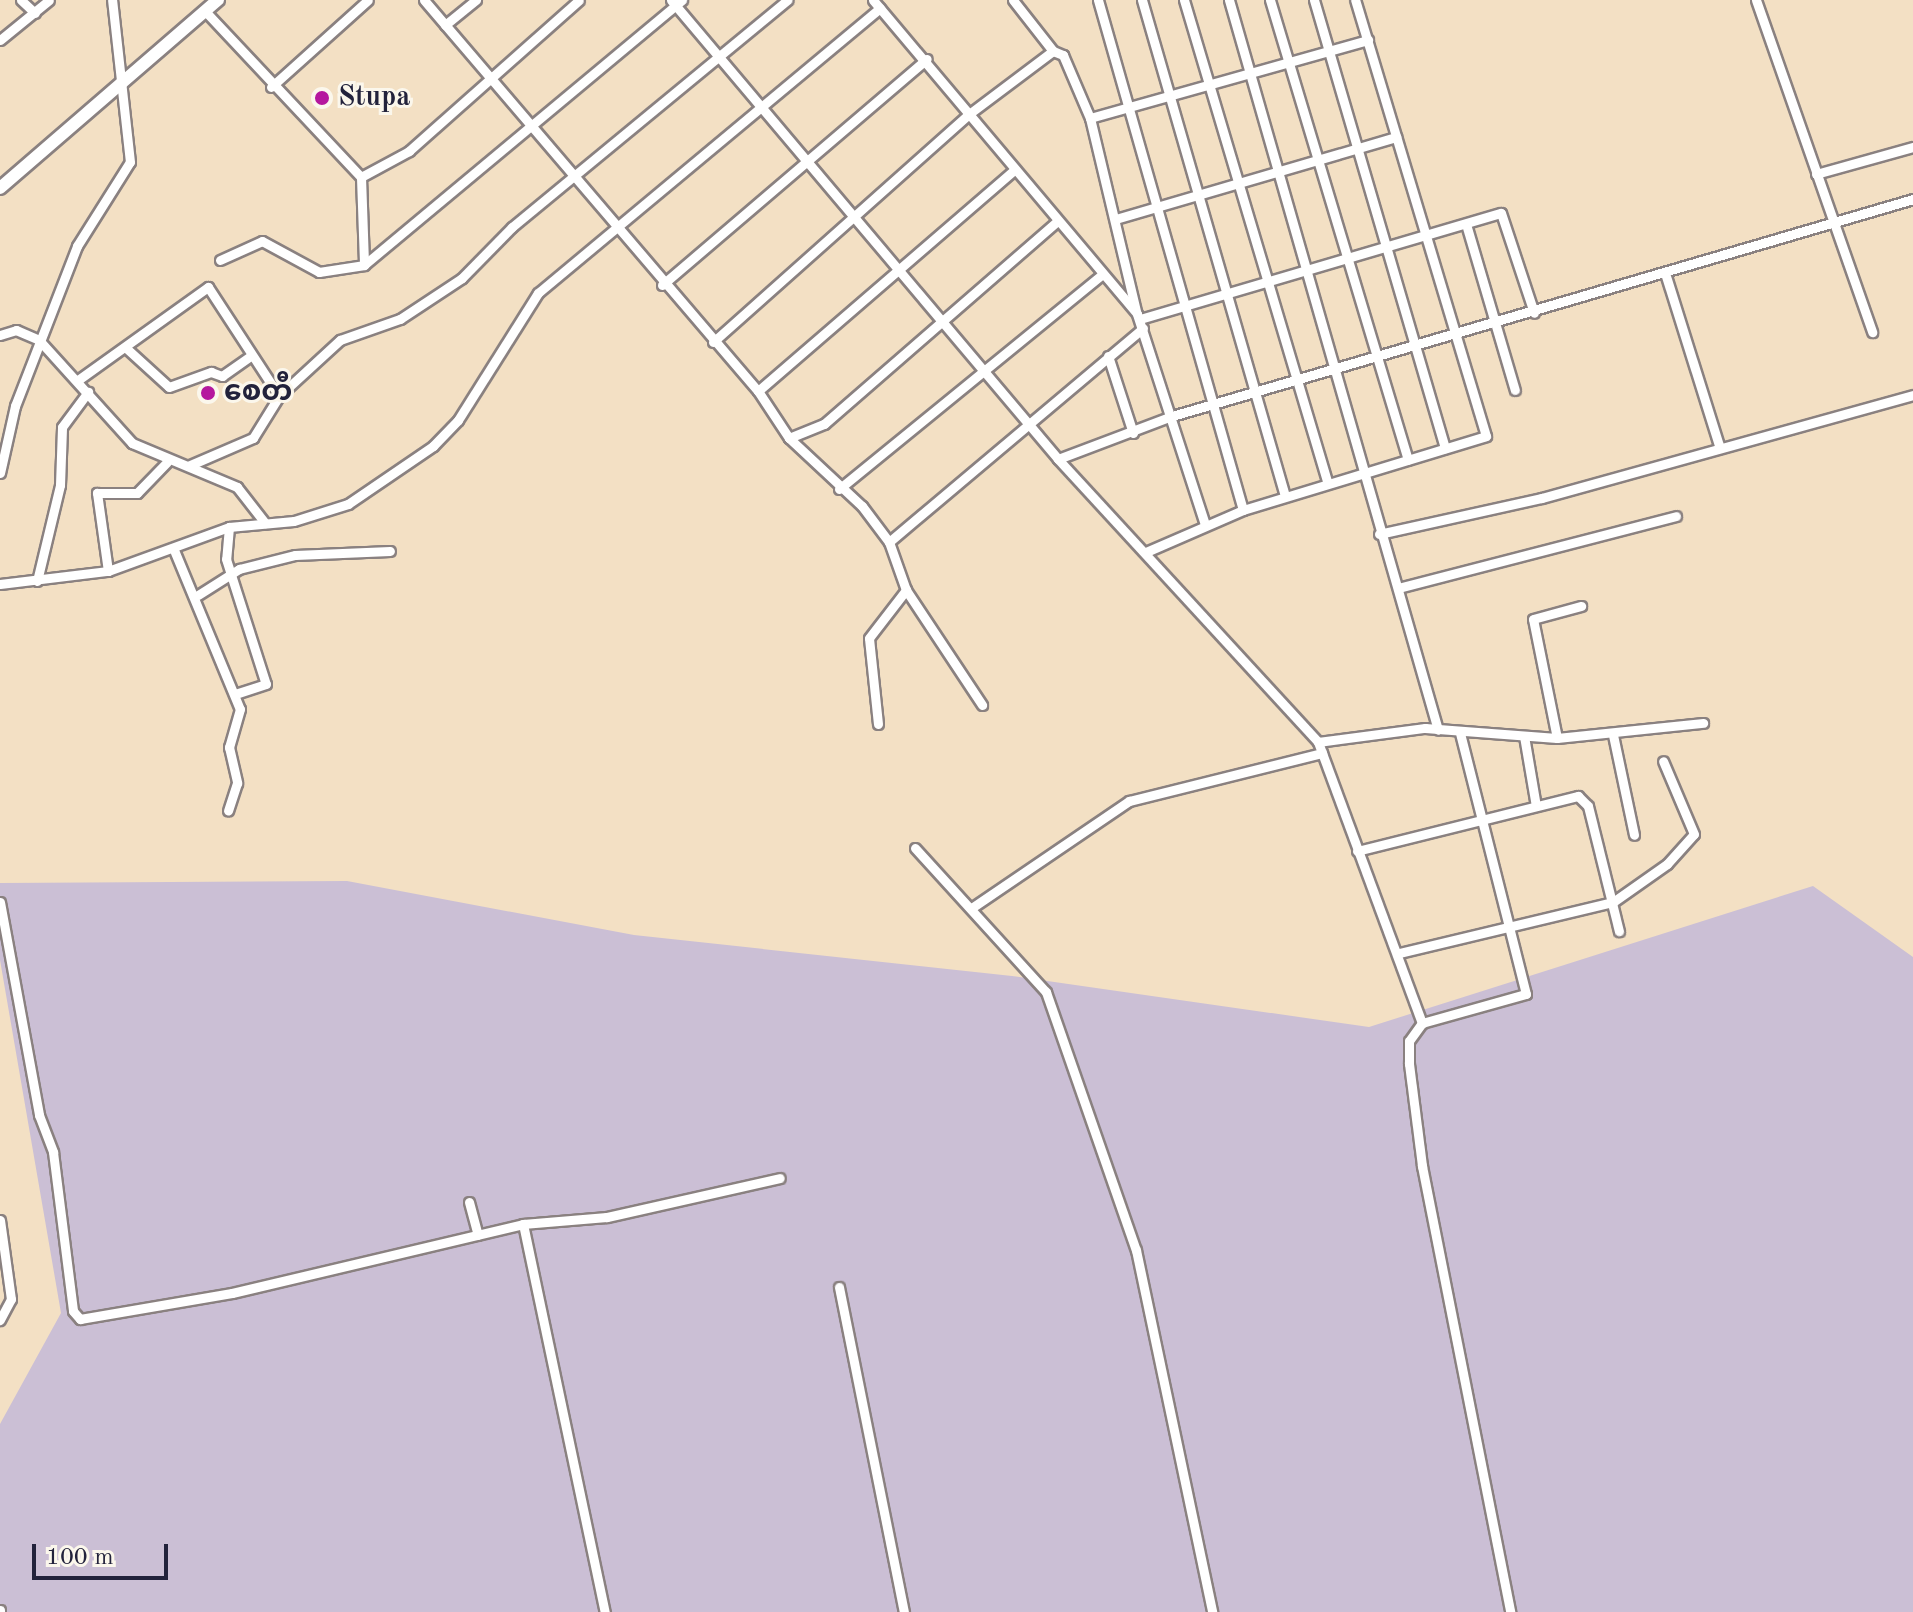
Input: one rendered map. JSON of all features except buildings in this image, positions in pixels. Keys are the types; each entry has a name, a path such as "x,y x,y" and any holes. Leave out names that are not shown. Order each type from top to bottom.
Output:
{"main road":[{"path":"0,188 218,0"}],"street":[{"path":"21,0 35,13"},
{"path":"0,40 49,0"},
{"path":"0,473 39,340 77,246 130,162 133,142 118,85 112,0"},
{"path":"271,87 368,0"},
{"path":"424,0 662,285 758,391 789,438 889,542 906,590 982,705"},
{"path":"445,25 476,0"},
{"path":"361,177 409,151 579,0"},
{"path":"188,466 253,438 279,396 340,340 400,319 462,278 573,177 720,59 787,0"},
{"path":"1013,0 1053,51 1063,55 1090,118 1119,218 1140,321 1205,525"},
{"path":"1098,0 1243,510"},
{"path":"1143,0 1165,99 1199,197 1285,496"},
{"path":"1184,0 1207,87 1269,284 1295,384 1327,481"},
{"path":"1229,0 1365,471 1379,534 1402,587 1438,730"},
{"path":"1270,0 1408,460"},
{"path":"1314,0 1445,448"},
{"path":"1146,552 1243,510 1327,481 1486,436 1355,0"},
{"path":"1756,0 1872,332"},
{"path":"220,260 262,241 319,272 364,265 478,175 528,125 676,2 761,109 898,264 1058,459 1318,742 1357,851 1399,953 1422,1023"},
{"path":"0,584 108,571 174,550 229,527 329,514 433,446 538,293 619,231 761,109 876,4 927,59 1013,171 1140,321"},
{"path":"205,11 271,87 361,177 364,265"},
{"path":"1090,118 1368,40"},
{"path":"713,342 969,114 1053,51"},
{"path":"662,285 810,162 927,59"},
{"path":"1119,218 1238,187 1396,137"},
{"path":"1816,174 1913,147"},
{"path":"758,391 898,264 1013,171"},
{"path":"1058,459 1172,416 1456,337 1913,199"},
{"path":"889,542 1028,419 1108,356 1140,321 1386,250 1501,213 1534,313"},
{"path":"789,438 824,424 1056,222"},
{"path":"1466,224 1515,390"},
{"path":"1665,273 1720,448"},
{"path":"839,489 1101,275"},
{"path":"78,380 208,287 279,396"},
{"path":"0,335 16,330 39,340 132,443 167,462 188,466 237,487 265,523"},
{"path":"125,347 169,387 211,372 222,376 251,356"},
{"path":"1108,356 1133,433"},
{"path":"37,581 60,485 62,427 88,392"},
{"path":"1379,534 1720,448 1913,395"},
{"path":"108,571 97,493 137,493 167,462"},
{"path":"1402,587 1676,516"},
{"path":"229,527 232,572 266,684 236,694"},
{"path":"174,550 198,595 236,694 239,719 229,747 237,783 228,811"},
{"path":"198,595 232,572 295,555 390,551"},
{"path":"878,724 869,638 906,590"},
{"path":"1557,738 1533,619 1581,606"},
{"path":"1318,742 1438,730 1460,734 1557,738 1613,735 1703,723"},
{"path":"1460,734 1479,821 1526,994 1422,1023 1409,1041 1409,1064 1422,1166 1510,1612"},
{"path":"1613,735 1634,835"},
{"path":"1524,736 1536,806"},
{"path":"973,907 1129,801 1322,753"},
{"path":"1399,953 1613,902 1667,864 1694,834 1663,761"},
{"path":"1357,851 1536,806 1584,799 1619,931"},
{"path":"915,848 973,907 1046,992 1136,1250 1212,1612"},
{"path":"0,902 39,1115 53,1152 73,1311 80,1319 232,1293 523,1224 607,1217 780,1178"},
{"path":"469,1202 478,1235"},
{"path":"0,1220 11,1299 0,1320"},
{"path":"523,1224 605,1612"},
{"path":"839,1287 904,1612"}],"shaded area":[{"path":"347,881 634,935 1012,976 1369,1027 1813,886 1913,957 1913,1612 0,1612 0,1424 61,1313 0,960 0,883"}],"place":[{"name":"Stupa","path":"322,98"},
{"name":"စေတီ","path":"208,393"}]}
